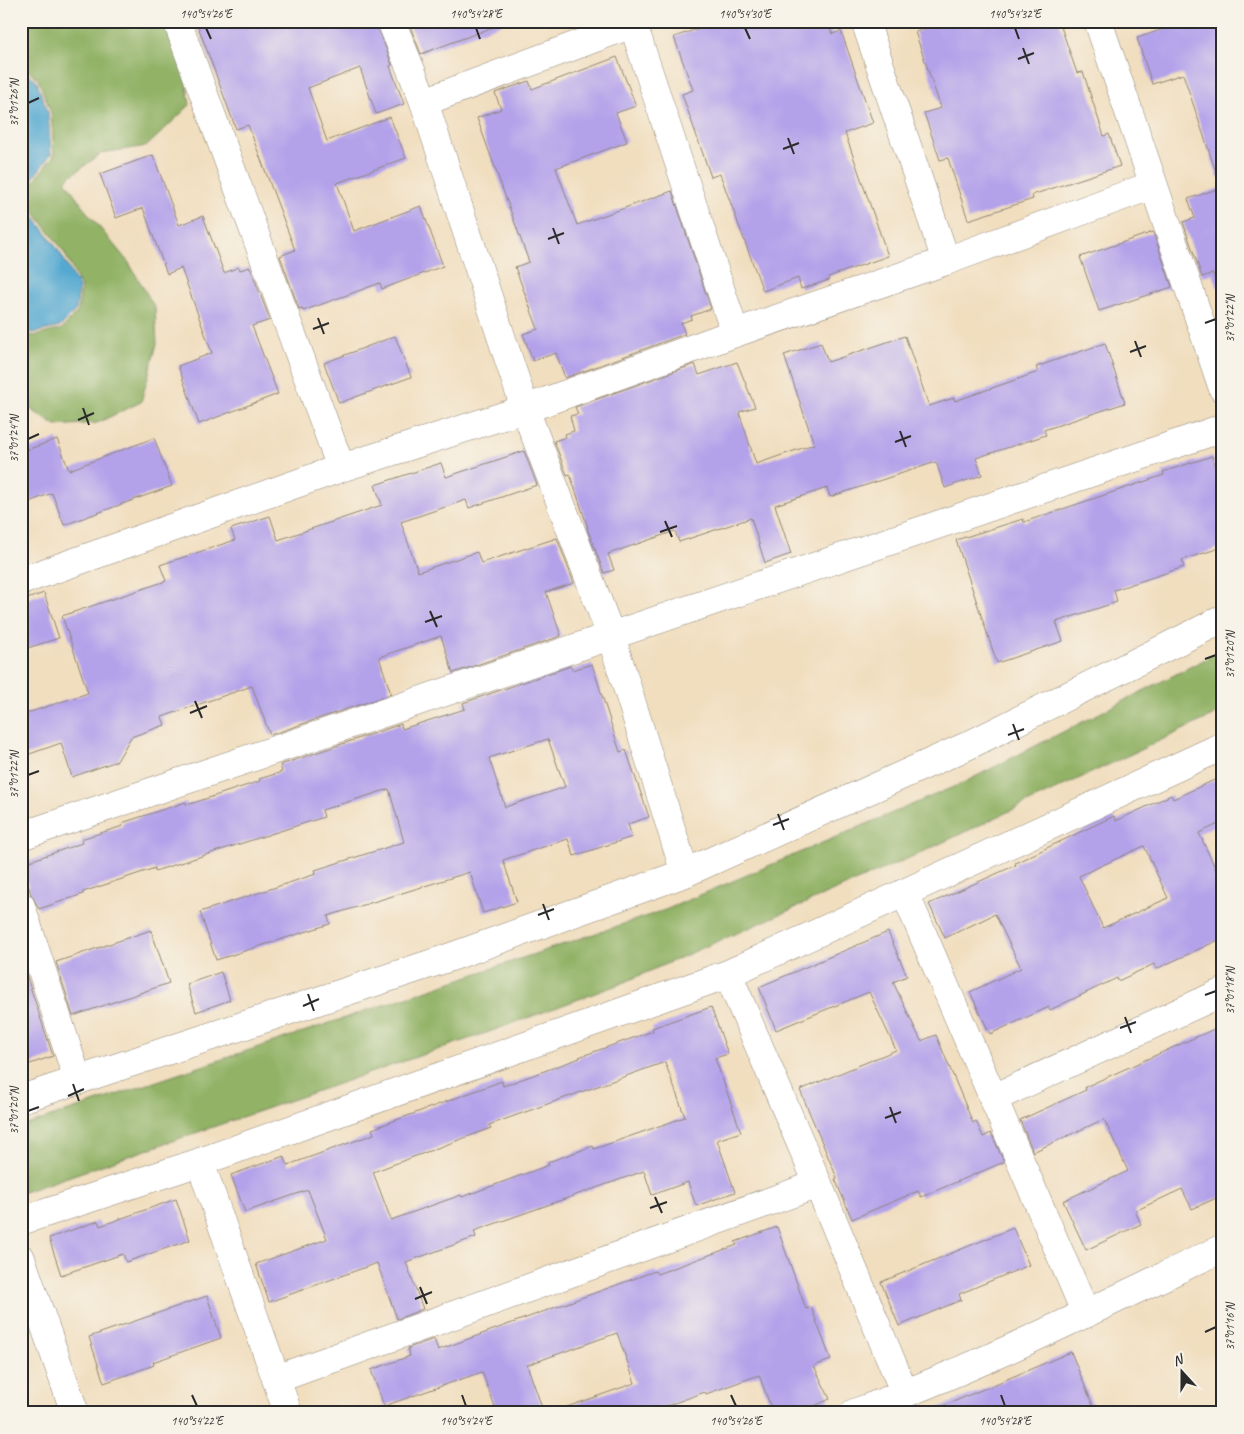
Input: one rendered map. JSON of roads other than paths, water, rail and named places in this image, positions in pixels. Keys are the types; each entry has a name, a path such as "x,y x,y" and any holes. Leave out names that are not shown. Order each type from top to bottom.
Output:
{"street":[{"path":"177,21 341,468"},
{"path":"391,21 424,102 524,409 610,636 685,873"},
{"path":"865,21 946,261"},
{"path":"1098,21 1223,389"},
{"path":"424,102 636,22 736,333"},
{"path":"21,581 341,468 524,409 736,333 946,261 1154,185"},
{"path":"21,836 1223,428"},
{"path":"21,1099 448,958 685,873 967,746 1223,619"},
{"path":"21,1221 200,1162 728,974 1223,746"},
{"path":"905,892 1086,1314"},
{"path":"21,906 78,1081"},
{"path":"728,974 905,1394"},
{"path":"994,1098 1223,992"},
{"path":"200,1162 288,1413"},
{"path":"276,1380 818,1184"},
{"path":"854,1413 905,1394 1086,1314 1223,1248"},
{"path":"21,1258 75,1413"}],"water":[{"path":"21,68 36,80 48,112 51,154 28,185 25,203 61,254 79,287 76,310 60,327 34,333 21,330"}]}
